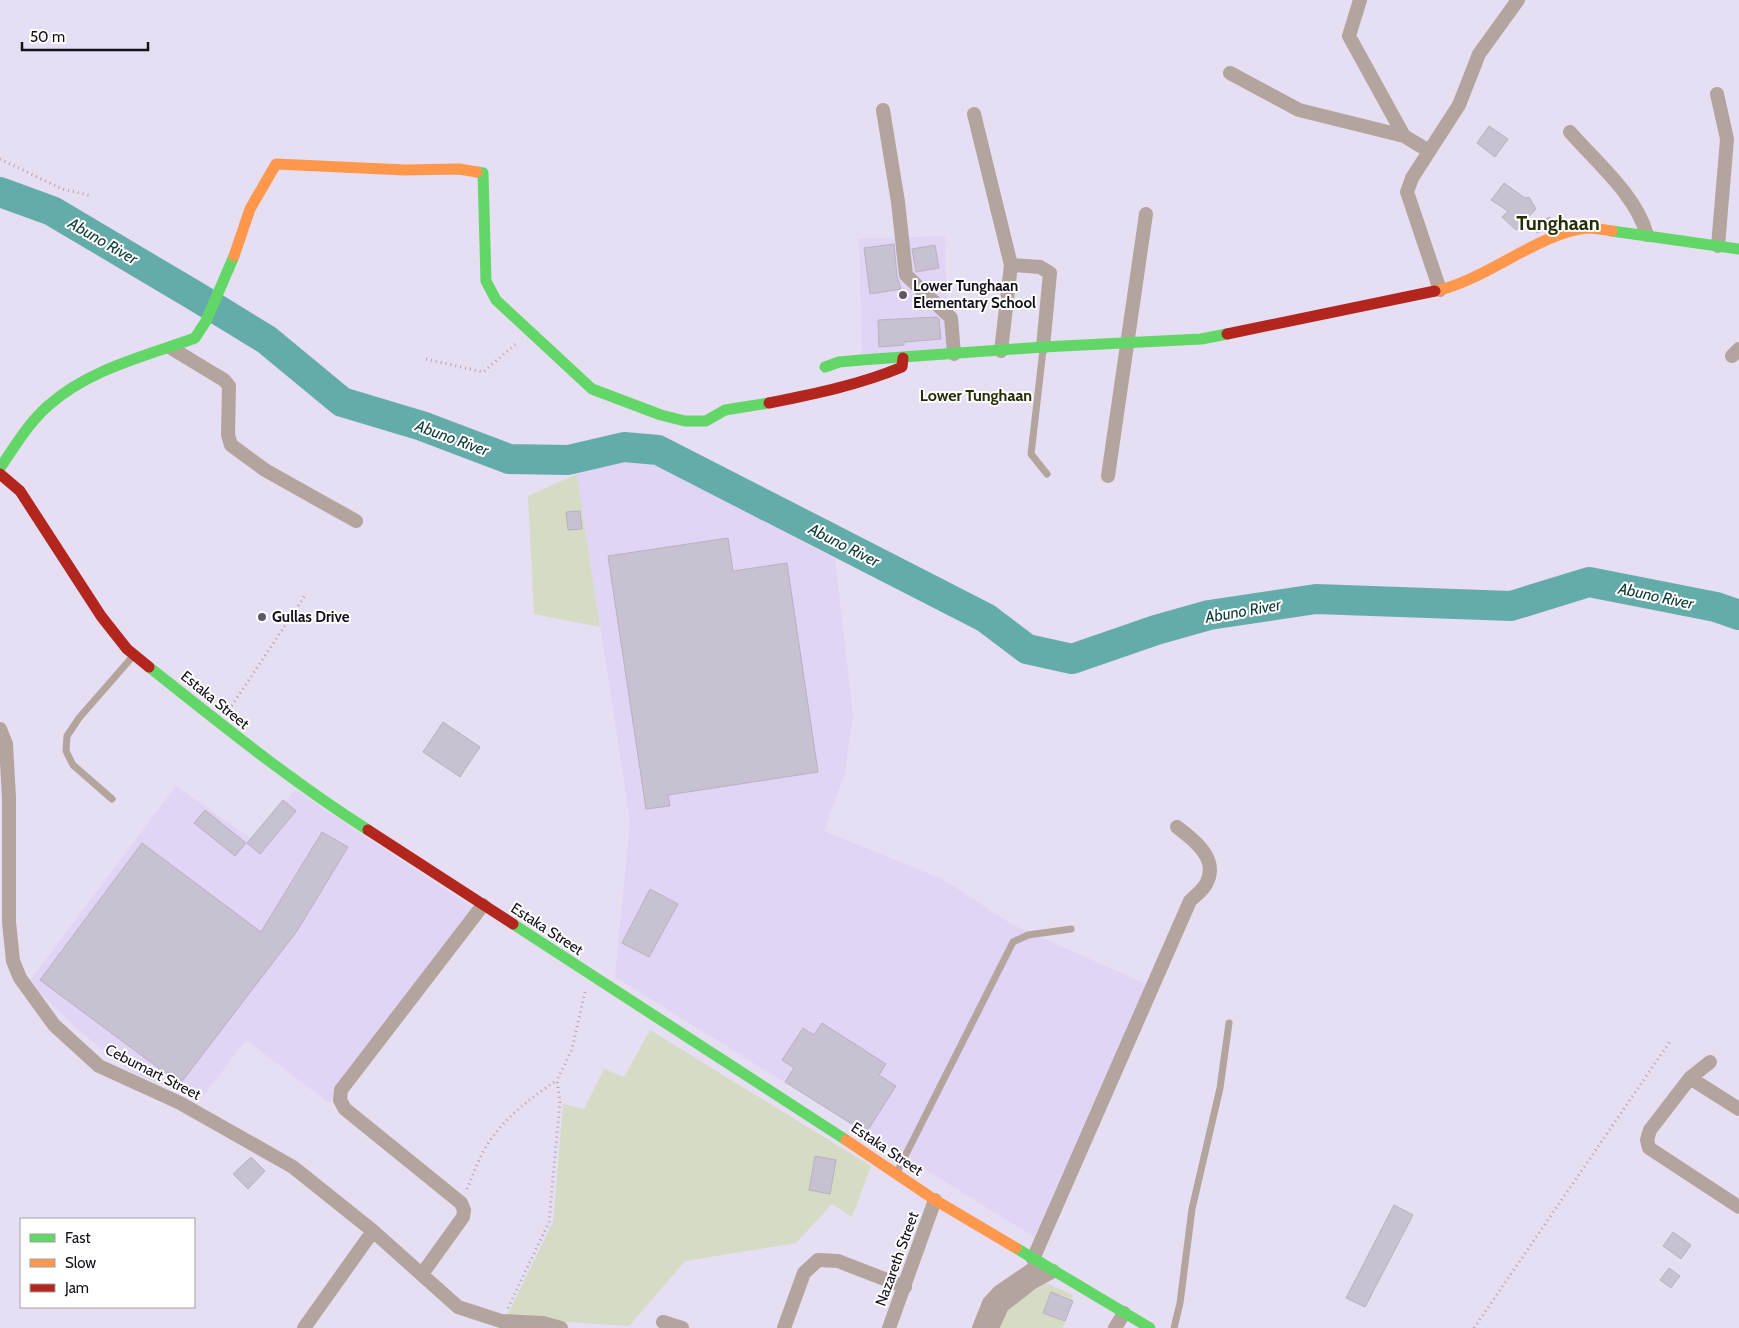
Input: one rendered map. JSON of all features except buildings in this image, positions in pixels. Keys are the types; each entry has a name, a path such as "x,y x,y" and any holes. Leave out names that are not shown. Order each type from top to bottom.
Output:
{"street":[{"path":"1360,0 1349,36 1404,136"},
{"path":"1440,290 1407,192 1412,178 1459,106 1479,54 1518,0"},
{"path":"1230,73 1298,110 1404,136 1429,151"},
{"path":"1717,94 1727,139 1718,246"},
{"path":"883,110 898,202 906,275 951,318 954,354"},
{"path":"974,114 1011,265 1000,351"},
{"path":"1570,132 1632,202 1643,221 1647,235"},
{"path":"0,468 35,419 50,404 79,383 108,370 194,338 206,321 230,267 250,209 276,164 374,167 405,170 472,170 483,173 489,290 496,300 592,389 661,415 685,421 706,421 725,410 735,410 826,392 881,376 902,367 903,358"},
{"path":"1108,476 1146,214"},
{"path":"825,367 839,362 1043,347 1201,339 1440,290 1492,269 1557,236 1589,228 1739,249"},
{"path":"1011,265 1040,267 1050,273 1043,347"},
{"path":"171,348 224,380 229,386 228,435 231,445 265,470 356,520"},
{"name":"Estaka Street","path":"0,474 20,491 101,616 127,649 220,724 316,796 588,974 793,1104 935,1200 1150,1328"},
{"name":"Cebumart Street","path":"0,729 6,744 9,798 9,922 13,960 20,978 54,1025 99,1066 180,1103 293,1167 373,1231 458,1307 501,1321 542,1323 561,1328"},
{"path":"992,1328 995,1304 999,1292 1036,1261 1190,901 1206,884 1211,869 1207,857 1197,843 1177,827"},
{"path":"422,1274 463,1217 464,1210 461,1203 345,1109 340,1100 341,1090 483,905"},
{"path":"1710,1062 1690,1078 1650,1130 1647,1140 1649,1148 1739,1207"},
{"path":"1690,1078 1739,1110"},
{"name":"Nazareth Street","path":"889,1328 935,1200"},
{"path":"304,1328 373,1231"},
{"path":"784,1328 804,1273 818,1260 838,1261 905,1287"},
{"path":"979,1328 995,1304 1053,1271"},
{"path":"1115,1328 1124,1313"},
{"path":"663,1322 682,1328"}],"lane":[{"path":"1043,347 1031,454 1047,474"},
{"path":"112,799 73,765 66,751 67,736 79,718 134,655"},
{"path":"896,1173 1013,942 1028,935 1071,929"},
{"path":"1174,1328 1180,1303 1192,1209 1220,1088 1228,1023"}],"path":[{"path":"0,159 62,189 92,196"},
{"path":"426,359 483,372 531,331"},
{"path":"220,724 306,594"},
{"path":"461,1203 486,1147 506,1121 557,1080 572,1049 588,974"},
{"path":"1474,1328 1671,1040"},
{"path":"501,1321 549,1222 560,1102 557,1080"}],"shaded area":[{"name":"Lower Tunghaan Elementary School","path":"945,236 948,352 862,355 859,239"},
{"path":"618,458 654,463 835,559 853,714 845,772 824,831 944,880 1011,924 1146,984 1034,1237 615,977 630,821 577,474"},
{"path":"176,786 254,841 295,790 473,908 329,1103 246,1040 202,1098 134,1074 78,1030 29,982"}],"green space":[{"path":"577,474 600,627 534,614 528,496"},
{"path":"650,1030 871,1166 852,1217 832,1204 796,1243 685,1261 629,1326 506,1318 553,1222 563,1104 584,1109 604,1069 624,1077"},
{"path":"1046,1283 1073,1295 1063,1328 999,1328 1006,1309"}],"waterway":[{"name":"Abuno River","path":"0,192 52,211 197,297 267,340 342,402 422,426 509,459 568,460 624,447 658,450 986,618 1027,649 1072,659 1156,630 1209,615 1316,599 1511,606 1589,582 1716,607 1739,615"}],"traffic: fast":[{"path":"477,172 483,173 486,281 496,300 592,389 661,415 685,421 706,421 725,410 769,403"},
{"path":"1612,231 1739,249"},
{"path":"0,468 35,419 65,393 100,373 195,338 206,321 234,256"},
{"path":"825,367 839,362 861,360 1043,347 1201,339 1227,334"},
{"path":"149,667 284,772 368,830"},
{"path":"513,924 846,1140"},
{"path":"1016,1248 1150,1328"}],"traffic: slow":[{"path":"234,256 250,209 276,164 405,170 459,169 477,172"},
{"path":"1435,291 1454,286 1532,247 1571,231 1589,228 1612,231"},
{"path":"846,1140 935,1200 1016,1248"}],"traffic: jam":[{"path":"1227,334 1435,291"},
{"path":"769,403 869,379 902,367 903,358"},
{"path":"0,474 20,491 101,616 127,649 149,667"},
{"path":"368,830 513,924"}],"place":[{"name":"Lower Tunghaan Elementary School","path":"903,295"},
{"name":"Gullas Drive","path":"262,617"}],"district":[{"name":"Tunghaan","path":"1558,223"},
{"name":"Lower Tunghaan","path":"976,395"}]}
